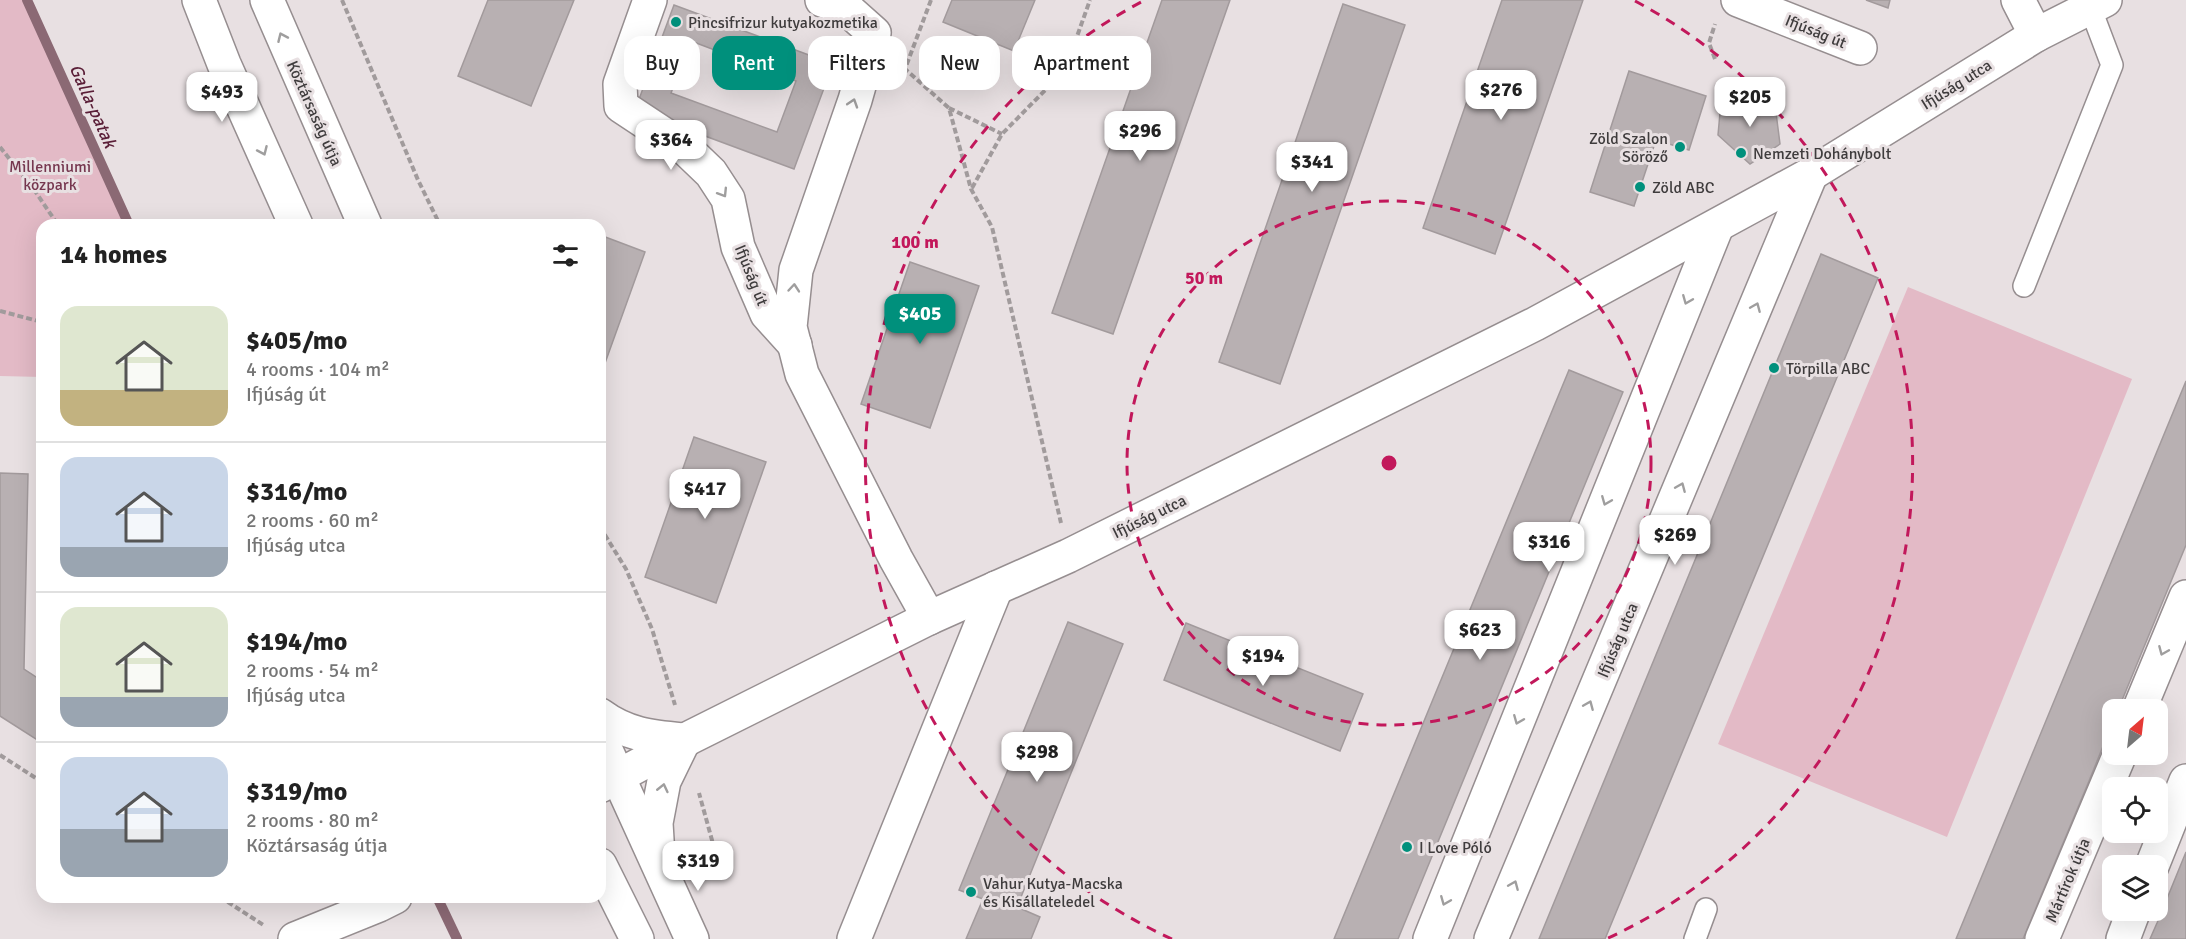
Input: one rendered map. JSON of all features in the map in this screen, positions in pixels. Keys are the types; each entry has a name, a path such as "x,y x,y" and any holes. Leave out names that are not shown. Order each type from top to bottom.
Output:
{"street":[{"path":"199,0 224,64 293,219"},
{"name":"Köztársaság útja","path":"267,0 361,219"},
{"name":"Ifjúság út","path":"650,0 620,84 621,106 686,149 711,173 728,199 738,247 768,314 795,345"},
{"name":"Ifjúság út","path":"822,0 847,9 874,33 855,100 796,270 790,327 802,374 896,559 929,618"},
{"path":"2018,0 2036,35"},
{"name":"Ifjúság utca","path":"684,740 929,618 1068,556 1535,324 1811,174 2036,35 2097,4"},
{"name":"Ifjúság út","path":"1727,11 1860,48"},
{"name":"Ifjúság utca","path":"1491,939 1811,174"},
{"path":"1430,939 1717,226"},
{"path":"854,939 996,588"},
{"path":"2144,699 2186,597"},
{"path":"606,719 645,737 684,740"},
{"path":"684,740 609,781 658,867 692,939"},
{"path":"658,867 656,823 664,781 684,740"},
{"name":"Mártírok útja","path":"2042,939 2115,765"},
{"path":"2156,855 2186,780"},
{"path":"606,881 637,939"},
{"path":"281,933 380,903"},
{"path":"2123,939 2130,921"}],"lane":[{"path":"2024,286 2112,66 2097,4"},
{"path":"1695,939 1706,909"}],"path":[{"path":"342,0 418,180 437,219"},
{"path":"931,0 905,69 950,108 1002,135"},
{"path":"971,189 1002,135 1065,70 1090,0"},
{"path":"1714,59 1709,43 1727,11"},
{"path":"950,108 971,189 992,228 1068,556"},
{"path":"0,147 54,219"},
{"path":"0,310 36,320"},
{"path":"606,537 626,569 651,629 663,661 684,740"},
{"path":"0,755 36,778"},
{"path":"230,903 281,933"}],"green space":[{"name":"Millenniumi közpark","path":"0,0 27,0 126,219 36,219 36,377 0,376"},
{"path":"1908,287 2132,379 1947,837 1718,744"}],"building":[{"path":"488,0 574,0 531,106 458,76"},
{"path":"952,0 1035,0 1020,36 1012,36 1012,50 1000,45 1000,36 977,36 943,22"},
{"path":"1162,0 1230,0 1113,334 1052,313 1130,90 1151,90 1149,36"},
{"path":"1502,0 1583,0 1495,254 1423,228"},
{"path":"1866,0 1890,0 1888,8"},
{"path":"1343,4 1405,25 1280,384 1219,362"},
{"path":"674,5 758,36 712,36 712,49 700,44 700,36 662,36"},
{"path":"796,50 808,55 808,90 823,90 794,169 635,110 642,90 672,90 671,93 777,132 793,90 796,90"},
{"path":"1629,71 1706,96 1689,150 1656,140 1634,206 1590,192"},
{"path":"1755,94 1775,105 1780,144 1750,164 1718,135 1720,113"},
{"path":"606,237 645,252 606,360"},
{"path":"1821,254 1878,278 1605,939 1539,939"},
{"path":"910,262 979,286 930,428 861,404"},
{"path":"1569,370 1623,392 1398,939 1334,939"},
{"path":"2186,381 2186,545 2123,699 2102,699 2102,749 2089,781 2023,939 1956,939"},
{"path":"694,437 766,462 716,603 645,577"},
{"path":"0,473 28,474 24,669 36,677 36,739 0,716"},
{"path":"1068,622 1123,644 1017,907 1040,917 1031,939 966,939 983,899 959,890"},
{"path":"1186,623 1363,694 1340,751 1164,680"},
{"path":"2186,852 2186,939 2150,939 2158,921 2168,921 2168,896"}],"waterway":[{"name":"Galla-patak","path":"27,0 126,219"},
{"name":"Galla-patak","path":"440,903 457,939"}],"place":[{"name":"Pincsifrizur kutyakozmetika","path":"676,22"},
{"name":"Zöld Szalon Söröző","path":"1680,147"},
{"name":"Nemzeti Dohánybolt","path":"1741,153"},
{"name":"Zöld ABC","path":"1640,187"},
{"name":"Törpilla ABC","path":"1774,368"},
{"name":"I Love Póló","path":"1407,847"},
{"name":"Vahur Kutya-Macska és Kisállateledel","path":"971,892"}]}
